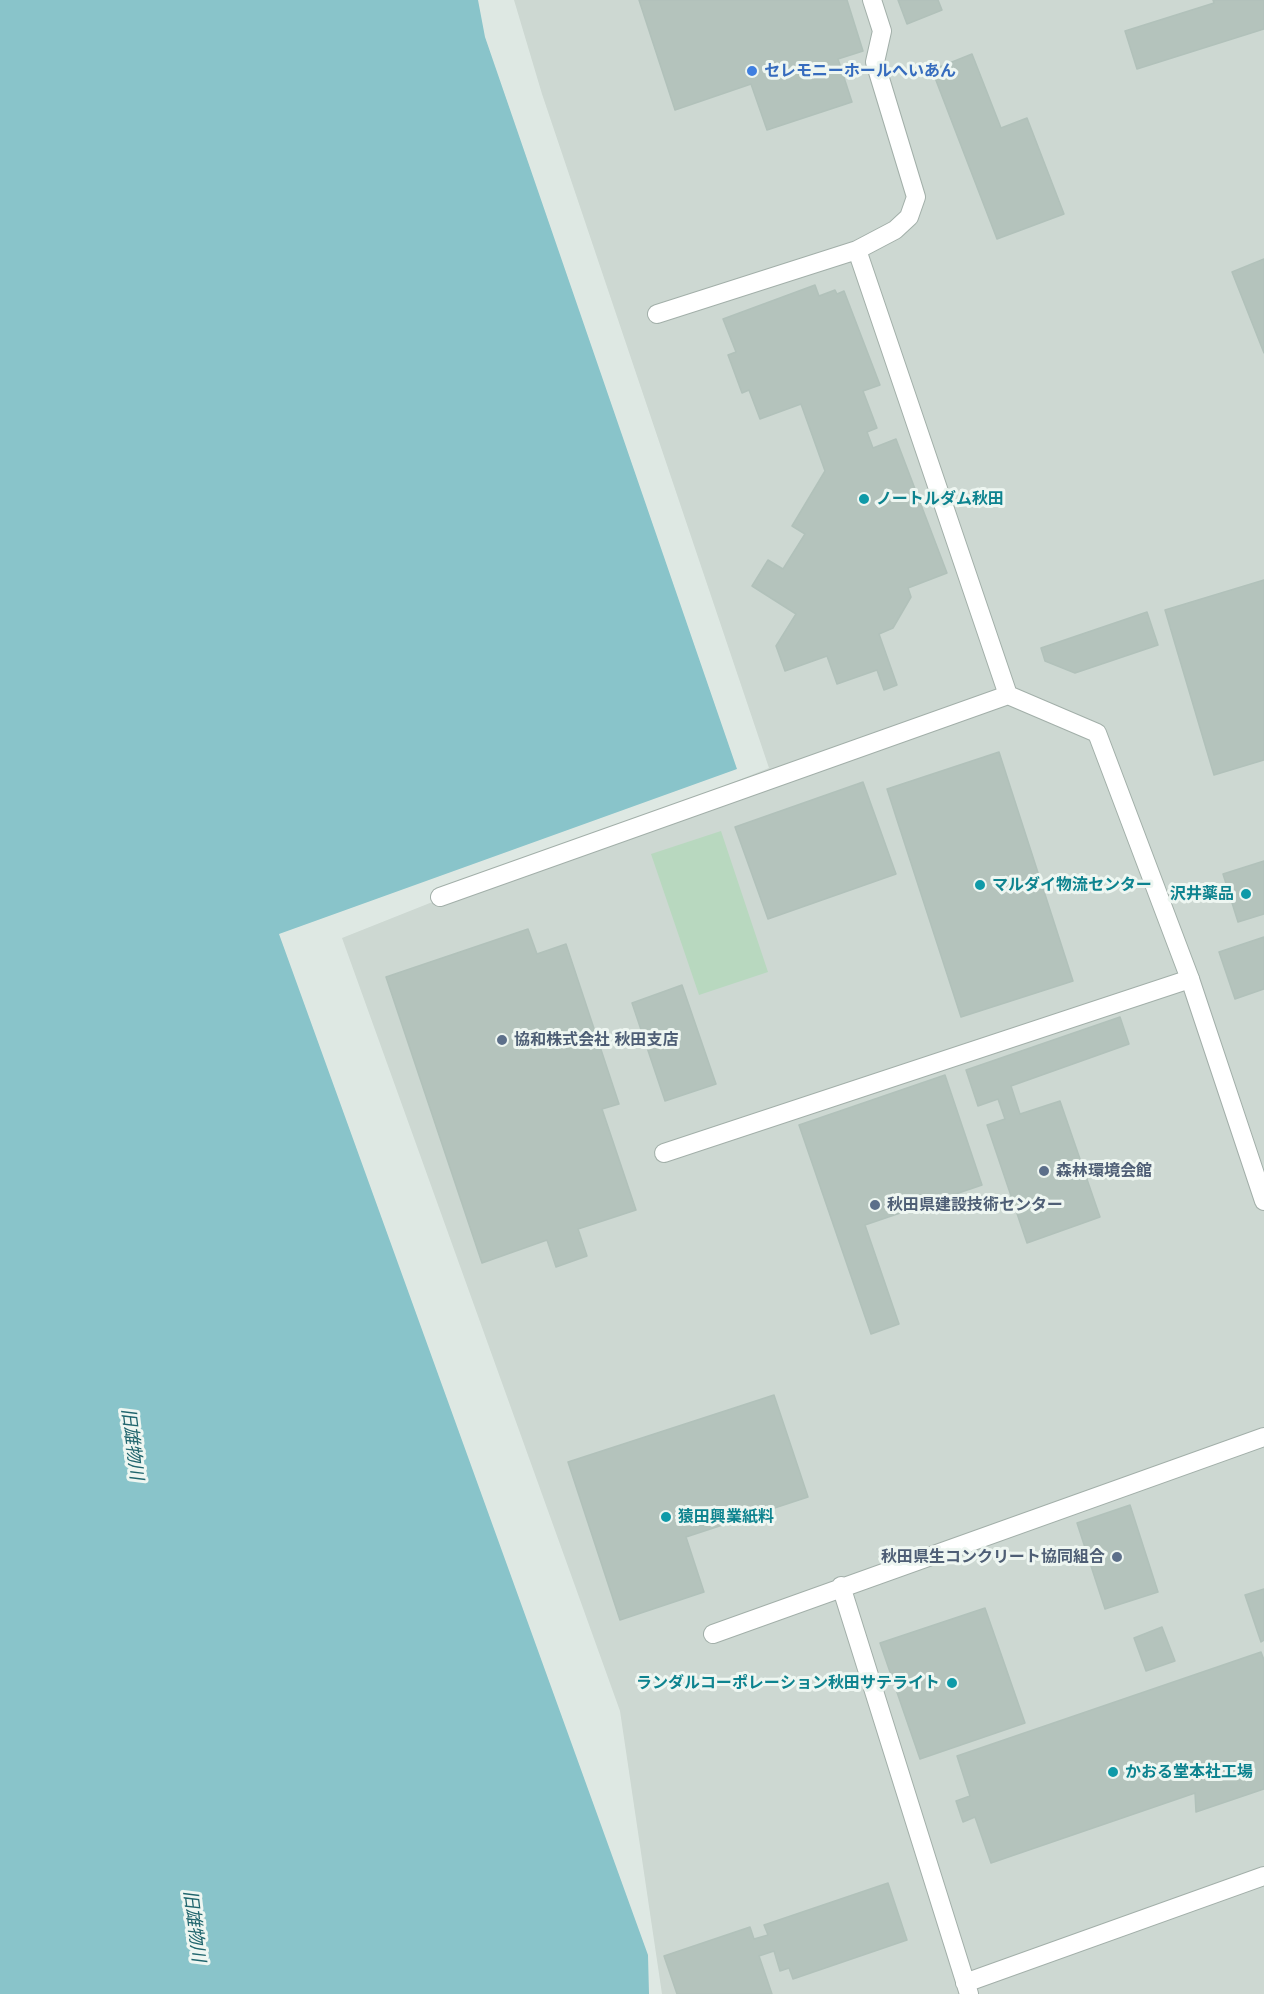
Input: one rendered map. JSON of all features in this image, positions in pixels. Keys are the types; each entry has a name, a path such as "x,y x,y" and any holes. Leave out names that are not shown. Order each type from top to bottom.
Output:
{"street":[{"path":"657,314 857,250 895,230 909,217 916,197 875,62 882,32 872,0"},
{"path":"857,250 1008,694"},
{"path":"440,897 1008,694 1097,733 1190,979 1264,1201"},
{"path":"664,1153 1190,979"},
{"path":"713,1634 841,1586 1264,1437"},
{"path":"841,1586 967,1988 1264,1876"}],"shaded area":[{"path":"514,0 1264,0 1264,1994 662,1994 620,1711 342,938 769,768 542,94"}],"green space":[{"path":"721,831 768,972 699,995 651,854"}],"water":[{"name":"旧雄物川","path":"0,0 478,0 485,37 737,769 279,934 648,1955 649,1994 0,1994"}],"building":[{"name":"セレモニーホールへいあん","path":"639,0 847,0 863,51 838,59 852,102 767,130 751,84 675,110"},
{"path":"898,0 938,0 942,10 907,24"},
{"path":"1213,0 1264,0 1264,29 1137,69 1125,31 1214,3"},
{"path":"972,54 1001,128 1027,118 1064,214 997,239 932,70"},
{"path":"1264,259 1264,353 1232,272"},
{"name":"ノートルダム秋田","path":"815,285 819,296 835,290 837,294 844,291 880,385 863,391 877,428 867,432 873,448 896,439 947,573 908,588 911,597 893,628 879,634 897,685 884,690 877,670 837,684 827,656 785,671 776,646 796,614 752,586 768,560 783,569 805,534 792,526 825,471 801,404 760,419 749,390 742,393 728,355 736,352 723,319"},
{"path":"1264,580 1264,760 1214,775 1165,610"},
{"path":"1147,612 1158,645 1075,673 1045,661 1041,648"},
{"name":"マルダイ物流センター","path":"999,752 1073,981 961,1017 887,789"},
{"path":"863,782 896,874 768,919 735,827"},
{"name":"沢井薬品","path":"1264,861 1264,914 1238,922 1223,874"},
{"name":"協和株式会社 秋田支店","path":"528,929 537,954 566,944 619,1104 602,1109 636,1210 578,1229 587,1256 556,1267 547,1240 482,1263 386,977"},
{"path":"1264,937 1264,989 1235,999 1219,952"},
{"path":"682,985 716,1084 665,1101 632,1003"},
{"name":"森林環境会館","path":"1120,1017 1129,1044 1011,1086 1020,1114 1060,1101 1100,1217 1027,1243 987,1125 1005,1119 998,1099 978,1106 966,1070"},
{"name":"秋田県建設技術センター","path":"945,1075 982,1185 865,1225 899,1324 871,1334 799,1125"},
{"name":"猿田興業紙料","path":"774,1395 808,1497 686,1537 704,1592 620,1620 568,1462"},
{"name":"秋田県生コンクリート協同組合","path":"1130,1505 1158,1592 1105,1609 1077,1523"},
{"path":"1264,1589 1264,1640 1261,1642 1245,1595"},
{"name":"ランダルコーポレーション秋田サテライト","path":"985,1608 1025,1723 920,1759 880,1643"},
{"path":"1162,1627 1175,1661 1146,1671 1134,1638"},
{"name":"かおる堂本社工場","path":"1261,1652 1264,1660 1264,1789 1196,1812 1195,1793 991,1863 975,1817 963,1822 956,1801 970,1796 957,1756"},
{"path":"888,1883 907,1940 793,1979 789,1968 780,1971 774,1951 759,1956 772,1994 677,1994 664,1956 750,1927 754,1939 768,1935 764,1925"}],"place":[{"name":"セレモニーホールへいあん","path":"752,71"},
{"name":"ノートルダム秋田","path":"864,499"},
{"name":"マルダイ物流センター","path":"980,885"},
{"name":"沢井薬品","path":"1246,894"},
{"name":"協和株式会社 秋田支店","path":"502,1040"},
{"name":"森林環境会館","path":"1044,1171"},
{"name":"秋田県建設技術センター","path":"875,1205"},
{"name":"猿田興業紙料","path":"666,1517"},
{"name":"秋田県生コンクリート協同組合","path":"1117,1557"},
{"name":"ランダルコーポレーション秋田サテライト","path":"952,1683"},
{"name":"かおる堂本社工場","path":"1113,1772"}]}
